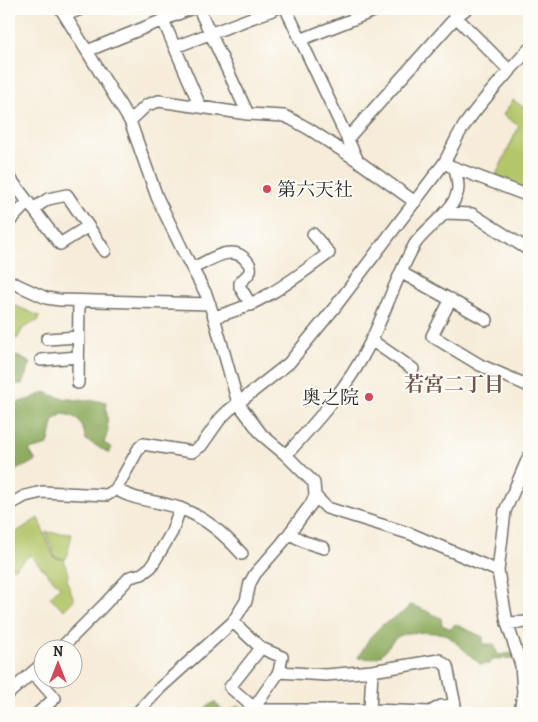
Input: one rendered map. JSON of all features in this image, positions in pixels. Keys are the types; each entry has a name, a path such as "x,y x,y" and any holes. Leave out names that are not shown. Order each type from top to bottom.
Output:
{"street":[{"path":"81,9 63,12 130,121 157,197 210,304 238,403 262,435 286,455 314,483 315,496 311,504 290,534 255,574 250,583 246,601 233,622 161,687 137,713"},
{"path":"87,51 190,9"},
{"path":"199,9 248,114"},
{"path":"174,47 275,9"},
{"path":"286,9 358,161"},
{"path":"300,40 379,9"},
{"path":"347,139 454,13 466,9"},
{"path":"454,13 510,71"},
{"path":"163,20 200,106"},
{"path":"9,505 25,496 42,492 107,495 116,489 143,444 192,452 201,446 220,419 290,363 444,163 452,151 462,128 484,98 529,50"},
{"path":"130,121 147,105 159,100 248,114 284,116 309,129 358,161 415,202"},
{"path":"444,163 529,196"},
{"path":"286,455 341,392 371,340 416,244 428,228 455,201 458,189 455,168"},
{"path":"9,177 60,244 88,227"},
{"path":"9,222 31,205 67,195 105,251"},
{"path":"445,213 472,214 529,250"},
{"path":"214,317 251,305 283,287 329,253 313,234"},
{"path":"193,268 225,253 232,252 242,255 249,264 250,273 240,283 240,287 251,305"},
{"path":"402,273 487,320"},
{"path":"9,281 46,298 79,301 210,304"},
{"path":"451,299 432,336 480,365 529,386"},
{"path":"78,383 79,301"},
{"path":"47,339 78,337"},
{"path":"371,340 413,369"},
{"path":"41,360 78,357"},
{"path":"520,713 526,672 507,623 498,571 505,511 528,464"},
{"path":"116,489 127,495 180,508 204,520 228,539 242,554"},
{"path":"315,496 327,508 411,534 498,571"},
{"path":"69,640 130,577 142,574 151,567 172,532 180,508"},
{"path":"290,534 305,542 324,548"},
{"path":"233,622 261,648 282,657 279,672 254,708"},
{"path":"507,623 529,622"},
{"path":"261,648 230,687 254,708 263,710 430,712 441,706 455,705 447,666 439,660 372,671 326,674 279,672"},
{"path":"370,710 372,671"},
{"path":"9,693 32,674"},
{"path":"38,713 55,698 48,690"}],"green space":[{"path":"513,100 529,111 529,191 495,177 519,126 503,115"},
{"path":"9,303 39,316 39,320 23,328 17,339 9,336"},
{"path":"9,352 31,363 22,384 9,384"},
{"path":"45,392 67,399 106,402 108,431 104,443 112,448 109,453 86,440 80,422 74,417 63,414 54,419 48,445 29,450 36,461 9,473 9,405"},
{"path":"38,518 54,558 64,559 68,575 67,581 74,600 64,610 50,597 60,587 30,555 13,569 9,563 9,537"},
{"path":"46,532 72,534 66,559 55,557"},
{"path":"410,605 441,618 442,625 451,629 455,624 483,637 483,644 494,644 498,655 514,653 516,658 494,659 489,664 480,664 446,634 418,632 400,636 379,656 358,658 370,637 382,625 407,610"},
{"path":"215,702 225,713 202,713 207,706"},
{"path":"238,706 244,708 244,713 225,713"}],"place":[{"name":"第六天社","path":"267,189"},
{"name":"奥之院","path":"369,397"}],"district":[{"name":"若宮二丁目","path":"454,384"}]}
